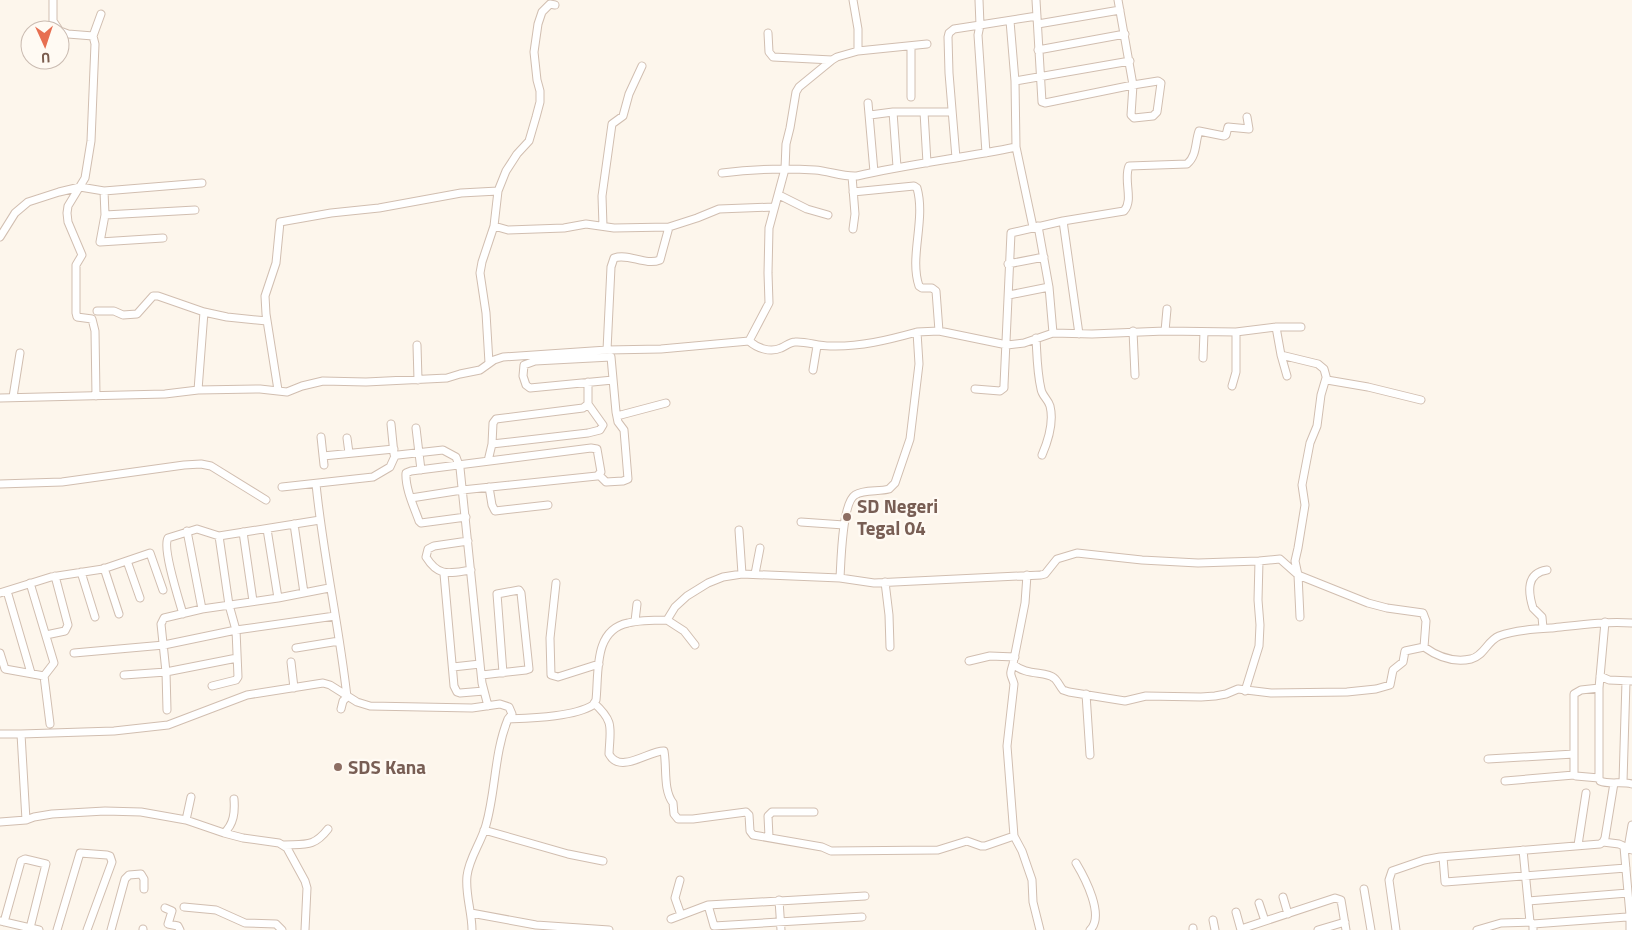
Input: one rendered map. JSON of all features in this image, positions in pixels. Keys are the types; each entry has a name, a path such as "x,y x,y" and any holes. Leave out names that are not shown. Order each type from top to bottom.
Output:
{"street":[{"path":"53,0 53,20"},
{"path":"853,0 858,28 858,51"},
{"path":"979,0 980,26 978,35 986,153"},
{"path":"1036,0 1042,102 1045,103 1133,85 1160,82 1157,112 1154,116 1132,118 1133,85 1126,34 1118,0"},
{"path":"490,363 486,313 480,273 482,262 494,226 498,191 506,171 517,154 529,141 532,134 540,102 540,91 533,56 538,24 542,12 547,6 550,4 556,5"},
{"path":"956,158 949,73 949,33 954,29 1010,21 1037,20 1120,10"},
{"path":"96,396 95,331 92,319 77,317 76,313 76,264 82,255 68,222 67,214 68,206 85,178 91,141 95,54 92,36 101,14"},
{"path":"1010,21 1015,81 1016,147 1044,258 1049,287 1053,333"},
{"path":"768,33 769,52 772,57 832,60"},
{"path":"70,34 92,36"},
{"path":"1038,50 1126,34"},
{"path":"749,341 769,303 768,245 774,208 786,169 786,144 797,89 837,57 858,51 927,44"},
{"path":"911,46 911,96"},
{"path":"1015,81 1130,60"},
{"path":"603,226 602,196 612,124 623,116 629,94 642,66"},
{"path":"868,102 874,172"},
{"path":"870,115 894,112 952,112"},
{"path":"894,112 897,167"},
{"path":"924,112 927,162"},
{"path":"975,388 1000,391 1004,388 1009,295 1008,264 1011,233 1063,221 1124,211 1128,205 1127,173 1129,166 1187,164 1192,159 1196,149 1198,132 1226,136 1228,127 1248,129 1250,127 1247,117"},
{"path":"722,173 745,170 786,169 823,171 852,176 1016,147"},
{"path":"852,176 855,214 853,229"},
{"path":"0,237 15,213 28,202 59,192 80,187 104,190 202,184"},
{"path":"853,192 914,186 918,188 919,215 916,258 918,282 922,288 932,288 936,291 939,331"},
{"path":"104,190 105,215 100,242 163,238"},
{"path":"278,390 265,296 276,263 280,222 330,213 379,208 461,193 498,191"},
{"path":"779,195 807,210 828,215"},
{"path":"494,226 508,230 564,228 586,224 614,228 669,227 723,208 774,208"},
{"path":"105,215 195,210"},
{"path":"1063,221 1080,334"},
{"path":"607,350 610,267 614,258 624,257 652,262 660,260 669,227"},
{"path":"1008,264 1044,258"},
{"path":"1009,295 1049,287"},
{"path":"97,311 114,311 123,315 137,314 153,296 158,296 204,312 227,317 267,321"},
{"path":"1165,331 1167,309"},
{"path":"198,390 204,312"},
{"path":"1276,327 1286,376"},
{"path":"0,398 166,394 198,390 278,390 290,392 302,386 323,381 447,378 480,370 494,360 503,357 607,350 661,349 749,341 760,348 771,350 779,349 794,342 817,346 857,346 917,332 939,331 1007,345 1024,343 1053,333 1080,334 1133,331 1236,332 1276,327 1301,327"},
{"path":"1133,331 1135,375"},
{"path":"840,578 844,525 849,505 854,495 889,490 895,483 899,473 911,429 919,364 917,332"},
{"path":"1203,358 1204,332"},
{"path":"1232,386 1236,372 1236,332"},
{"path":"1036,338 1037,371 1041,392 1049,403 1051,412 1048,439 1042,455"},
{"path":"417,345 418,380"},
{"path":"813,370 817,346"},
{"path":"13,397 20,353"},
{"path":"1281,355 1318,364 1324,369 1326,378 1321,395 1317,426 1310,443 1302,485 1305,505 1295,561 1298,575 1300,617"},
{"path":"599,475 606,482 628,479 624,430 618,422 613,380 609,356 535,361 524,365 526,385 530,388 613,380"},
{"path":"1326,378 1331,381 1368,387 1421,400"},
{"path":"492,444 600,430 603,425 588,404 588,382"},
{"path":"617,416 666,403"},
{"path":"488,461 492,444 493,423 496,419 568,411 583,408 588,404"},
{"path":"282,487 373,477 390,467 394,453 391,424"},
{"path":"416,428 421,470"},
{"path":"321,437 324,465"},
{"path":"347,438 348,454"},
{"path":"466,517 419,522 405,474 411,471 591,448 597,449 599,454 601,472 599,475"},
{"path":"323,456 418,453 443,450 456,457 460,465 480,664 488,706"},
{"path":"0,484 62,482 201,464 219,470 266,500"},
{"path":"411,498 462,490 599,475"},
{"path":"316,484 347,697"},
{"path":"489,487 492,505 496,511 548,505"},
{"path":"183,614 167,554 166,542 168,538 197,529 219,536 320,520"},
{"path":"801,522 844,525"},
{"path":"294,524 304,593"},
{"path":"267,529 278,598"},
{"path":"739,530 742,574"},
{"path":"187,531 202,609"},
{"path":"243,532 253,602"},
{"path":"212,686 238,679 236,630 229,605 219,536"},
{"path":"468,541 434,546 428,549 426,557 435,568 444,574 471,570"},
{"path":"755,574 760,548"},
{"path":"31,673 3,592 55,576 104,568 150,553 163,590"},
{"path":"667,620 675,607 691,593 716,579 742,574 885,582 1045,574 1057,559 1077,553 1169,562 1207,563 1283,560 1298,575 1376,606 1423,613 1426,621 1424,647"},
{"path":"127,561 140,598"},
{"path":"1246,691 1259,646 1259,561"},
{"path":"104,568 118,614"},
{"path":"1543,628 1542,617 1533,608 1530,586 1536,573 1547,570"},
{"path":"81,572 95,617"},
{"path":"444,574 454,686 457,692 484,691"},
{"path":"1027,575 1025,603 1010,674 1014,684 1007,746 1014,836 1022,851 1032,880 1033,902 1040,930"},
{"path":"46,636 65,631 68,626 55,576"},
{"path":"885,582 890,647"},
{"path":"30,583 54,663 44,676 50,724"},
{"path":"556,583 550,638 551,675 558,677 599,664"},
{"path":"167,710 162,620 164,618 202,609 330,588"},
{"path":"482,675 503,673 529,669 530,663 521,593 519,590 497,594 503,673"},
{"path":"635,621 637,604"},
{"path":"74,654 164,645 236,630 335,616"},
{"path":"508,719 548,716 578,711 588,708 594,703 602,643 608,634 622,624 635,621 667,620 684,631 695,645"},
{"path":"1424,647 1432,654 1441,657 1471,659 1478,656 1486,645 1496,638 1518,632 1605,622 1632,623"},
{"path":"1605,622 1599,688 1599,778 1604,783 1624,782 1632,784"},
{"path":"296,648 339,641"},
{"path":"969,661 990,656 1014,661 1032,673 1055,678 1063,690 1125,700 1146,696 1201,697 1226,694 1238,689 1299,693 1376,689 1390,685 1393,670 1403,662 1406,651 1424,647"},
{"path":"0,653 5,669 44,676"},
{"path":"124,676 166,672 237,658"},
{"path":"291,662 294,688"},
{"path":"453,667 480,664"},
{"path":"1600,676 1609,680 1629,681 1624,782"},
{"path":"0,734 114,731 168,726 254,693 327,684 357,702 377,707 472,708 500,704 509,707 512,714 508,719 499,746 484,830 467,875 472,930"},
{"path":"1574,775 1574,694 1580,690 1599,688"},
{"path":"1086,694 1090,755"},
{"path":"341,709 343,701 347,697"},
{"path":"594,703 608,718 611,727 609,754 611,757 628,762 638,760 661,750 664,751 667,790 669,798 674,803 674,814 678,819 693,819 746,812 749,815 751,833 822,847 831,851 938,850 968,841 985,846 1014,836"},
{"path":"21,734 26,820"},
{"path":"1488,759 1574,754"},
{"path":"1505,781 1574,775 1599,778"},
{"path":"1604,842 1614,784"},
{"path":"1578,845 1586,793"},
{"path":"186,820 191,797"},
{"path":"224,834 230,828 232,822 234,799"},
{"path":"0,822 26,820 52,814 105,811 141,812 186,820 224,834 284,845 311,843 319,840 328,829"},
{"path":"769,837 768,816 772,812 814,812"},
{"path":"1630,930 1626,868 1632,825"},
{"path":"484,830 568,854 603,861"},
{"path":"1396,930 1389,880 1392,871 1424,860 1443,857 1604,842 1619,844 1628,849"},
{"path":"284,845 295,861 307,888 306,930"},
{"path":"1523,850 1532,925"},
{"path":"57,930 80,853 107,855 110,856 112,862 87,930"},
{"path":"1443,857 1445,882 1626,868"},
{"path":"30,928 46,864 25,859 21,861 2,921 30,928 39,930"},
{"path":"1076,863 1090,890 1097,919 1095,925 1090,930"},
{"path":"112,930 125,879 132,874 141,874 144,879 144,889"},
{"path":"680,880 675,898 681,916"},
{"path":"1364,890 1372,930"},
{"path":"1528,901 1628,892"},
{"path":"671,919 708,905 865,896"},
{"path":"1283,897 1288,914"},
{"path":"1236,912 1241,930 1338,898 1346,930"},
{"path":"779,900 781,926"},
{"path":"1259,903 1265,921"},
{"path":"708,905 714,926 781,926 862,917"},
{"path":"165,908 172,911 168,924 178,926 180,930"},
{"path":"184,908 216,910 245,923 276,924 282,930"},
{"path":"471,913 536,925 609,930"},
{"path":"1477,930 1501,923 1532,925 1622,918 1630,915"},
{"path":"1213,920 1215,930"},
{"path":"1318,930 1345,922"}],"place":[{"name":"SD Negeri Tegal 04","path":"847,517"},
{"name":"SDS Kana","path":"338,767"}]}
